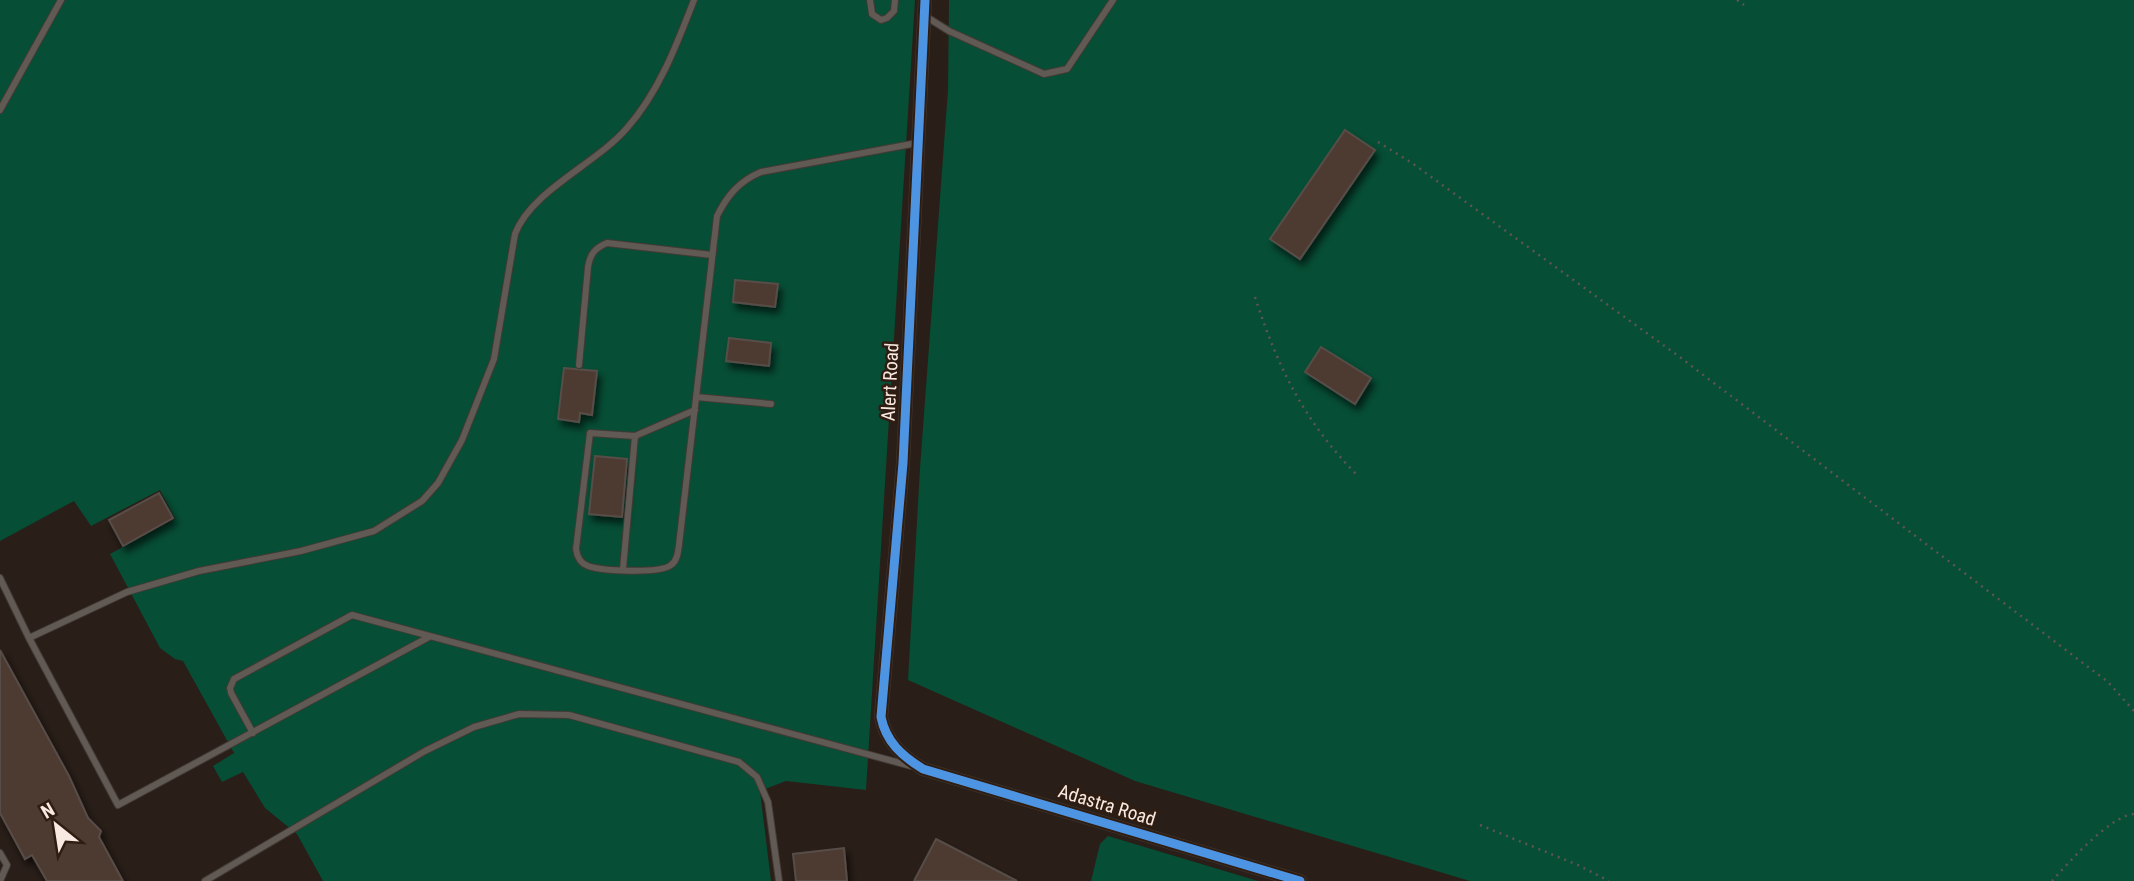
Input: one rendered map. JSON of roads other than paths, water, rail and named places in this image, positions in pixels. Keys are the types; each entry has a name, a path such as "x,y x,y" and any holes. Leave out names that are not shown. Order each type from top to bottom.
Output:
{"street":[{"name":"Alert Road","path":"905,758 888,738 881,717 903,463 925,0"},
{"name":"Adastra Road","path":"905,758 923,769 1300,881"}],"lane":[{"path":"0,110 61,0"},
{"path":"29,638 127,592 198,571 301,551 374,531 422,501 438,483 462,440 490,372 515,234 520,221 542,197 601,154 627,129 642,109 669,60 694,0"},
{"path":"870,0 872,13 881,20 894,11 895,0"},
{"path":"924,15 949,31 1044,74 1052,74 1067,69 1113,0"},
{"path":"695,410 635,436 590,433 576,549 579,559 589,566 663,569 671,566 677,558 695,410 717,216 726,197 752,176 920,142"},
{"path":"579,365 588,267 594,250 607,243 712,254"},
{"path":"696,397 771,404"},
{"path":"623,569 635,436"},
{"path":"0,578 118,806 429,637"},
{"path":"253,733 231,693 231,684 241,674 352,615 923,769"},
{"path":"205,881 425,751 474,727 519,714 549,713 569,715 739,762 757,777 768,802 779,881"},
{"path":"0,853 7,865 0,881"}]}
